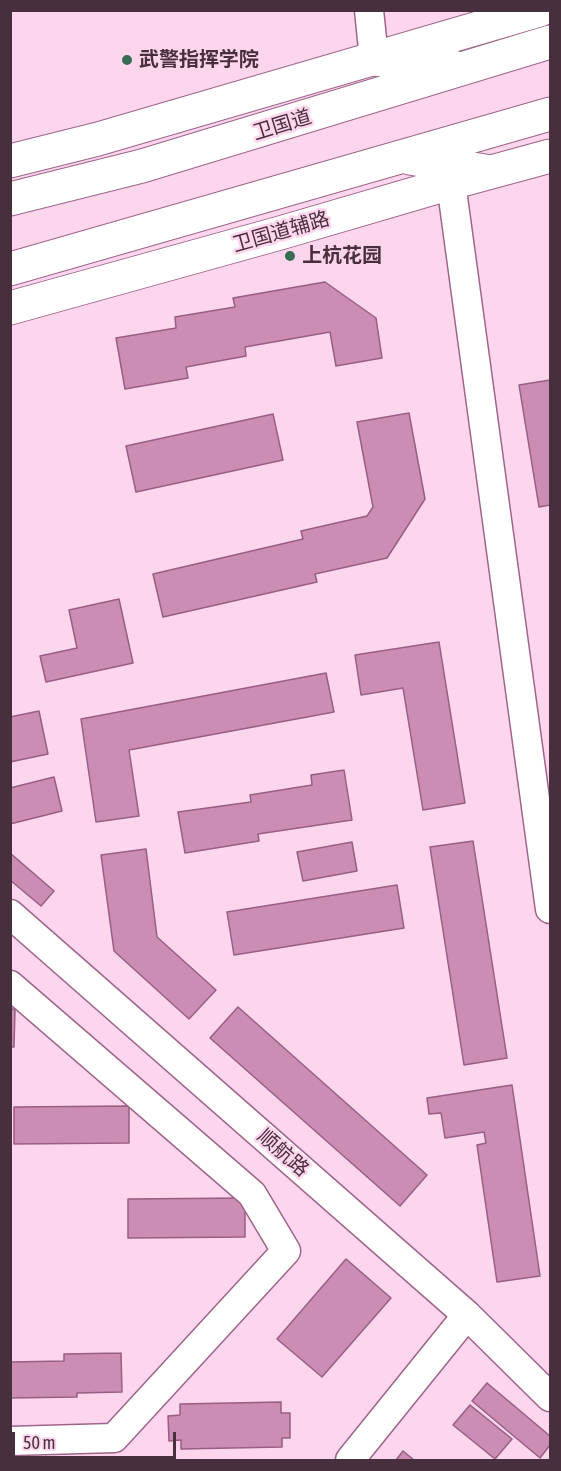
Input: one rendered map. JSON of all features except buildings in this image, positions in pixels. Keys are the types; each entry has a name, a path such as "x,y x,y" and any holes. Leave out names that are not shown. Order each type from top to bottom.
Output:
{"main road":[{"path":"10,161 98,139 540,10"},
{"name":"卫国道","path":"10,199 142,166 550,42"},
{"path":"374,59 465,68"},
{"path":"323,112 374,59"},
{"path":"10,268 66,254 550,114"},
{"name":"卫国道辅路","path":"10,308 550,156"},
{"path":"402,157 490,172"},
{"path":"10,297 66,254"}],"street":[{"path":"369,10 374,59"},
{"path":"451,183 550,909"},
{"name":"顺航路","path":"10,914 467,1316 550,1398"},
{"path":"10,985 252,1194 286,1251 114,1438 10,1441"},
{"path":"350,1461 467,1316"}],"place":[{"name":"武警指挥学院","path":"127,60"},
{"name":"上杭花园","path":"290,256"}]}
